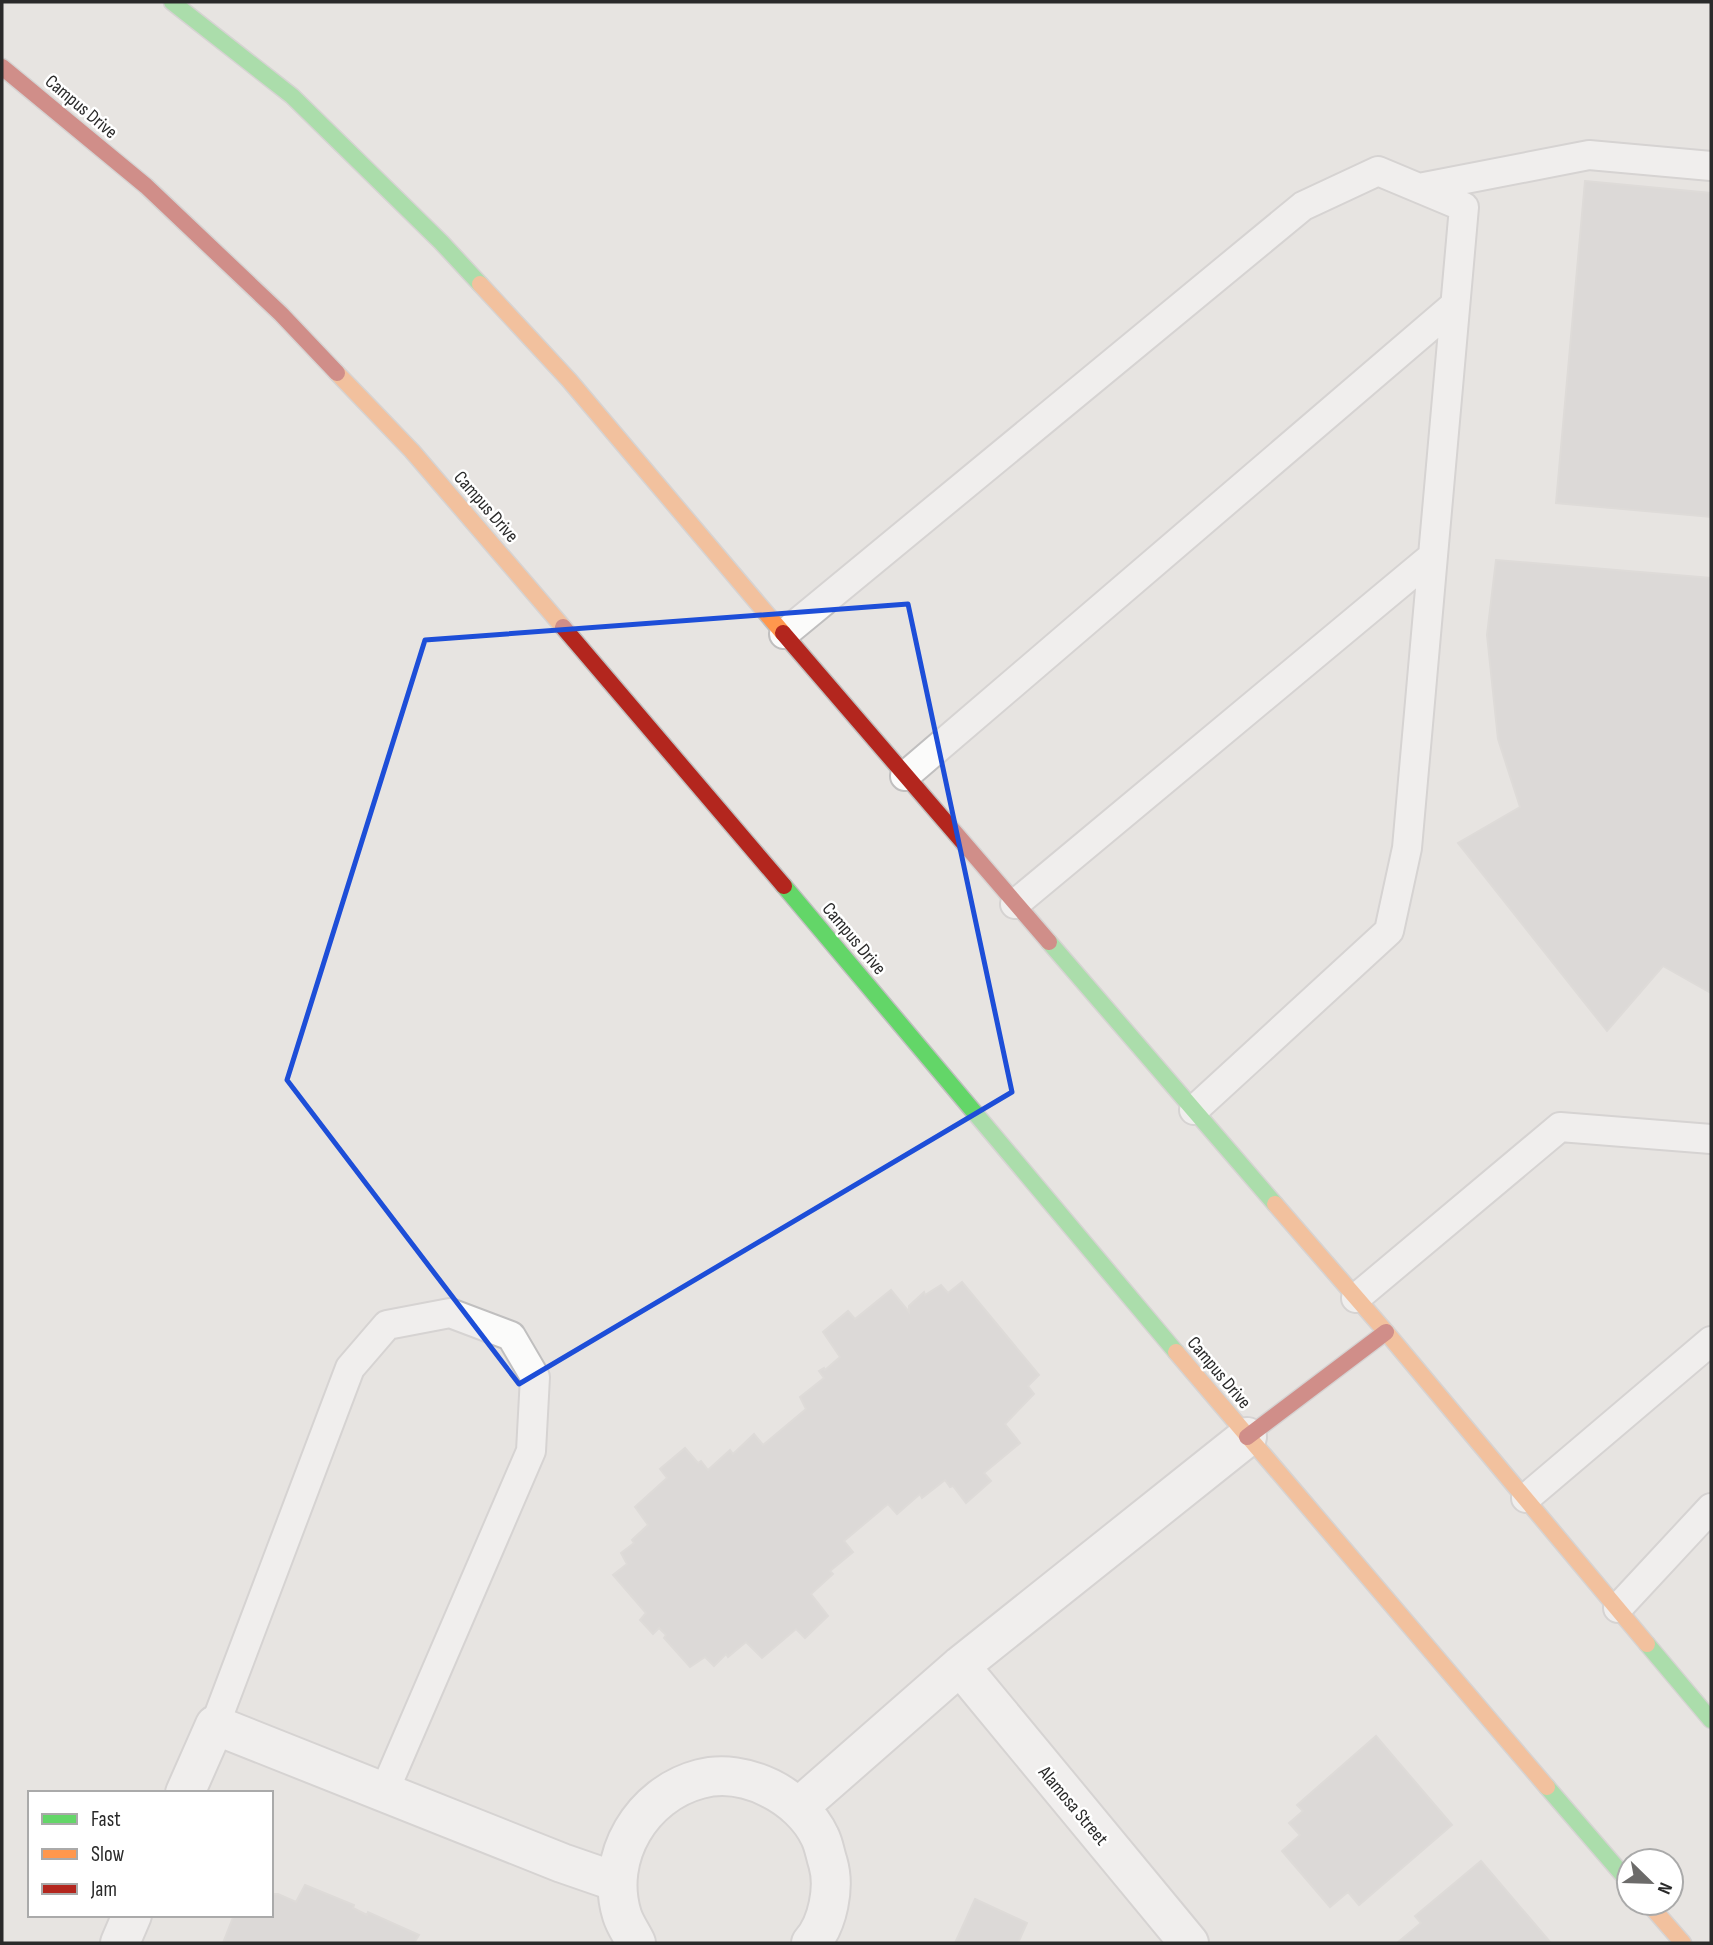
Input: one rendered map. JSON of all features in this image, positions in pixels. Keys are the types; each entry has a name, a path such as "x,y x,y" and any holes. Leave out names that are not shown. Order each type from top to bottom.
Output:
{"main road":[{"path":"172,2 292,96 441,242 569,380 905,776 1386,1332 1711,1720"},
{"name":"Campus Drive","path":"2,66 146,186 281,314 412,451 818,926 1247,1437 1615,1866"},
{"path":"1247,1437 1386,1332"},
{"path":"1660,1917 1683,1943"}],"street":[{"path":"799,1807 960,1666 1247,1437"},
{"name":"Alamosa Street","path":"960,1666 1189,1943"},
{"path":"186,1791 215,1725 562,1863 617,1882"},
{"path":"636,1943 622,1916 617,1882 624,1846 641,1815 669,1792 701,1778 736,1777 771,1787 799,1807 820,1836 830,1870 829,1905 816,1938 811,1943"},
{"path":"120,1943 131,1917"}],"lane":[{"path":"1419,188 1589,155 1711,166"},
{"path":"784,634 1303,206 1378,171 1464,207 1407,848 1389,931 1195,1110"},
{"path":"905,776 1455,305"},
{"path":"1015,904 1433,556"},
{"path":"1356,1298 1560,1127 1711,1139"},
{"path":"215,1725 350,1368 387,1325 450,1313 511,1336 535,1377 531,1451 384,1792"},
{"path":"1526,1498 1711,1341"},
{"path":"1618,1608 1711,1508"}],"highlighted area":[{"path":"908,604 1012,1092 519,1384 287,1080 425,640"}],"building":[{"path":"1585,181 1711,193 1711,517 1556,503"},
{"path":"1496,560 1711,578 1711,993 1663,966 1607,1031 1458,843 1520,807 1498,739 1487,635"},
{"path":"962,1282 1039,1375 1028,1386 1034,1394 1005,1424 1020,1443 984,1473 991,1481 966,1503 945,1480 922,1498 920,1494 897,1514 888,1504 844,1541 853,1552 830,1571 833,1574 811,1594 828,1616 805,1638 796,1629 762,1658 746,1642 728,1657 726,1654 714,1666 705,1657 690,1667 664,1638 666,1635 659,1628 653,1634 640,1620 646,1613 613,1575 627,1564 621,1553 634,1543 632,1540 648,1525 635,1507 667,1478 660,1469 685,1448 708,1470 730,1450 733,1454 754,1434 763,1445 806,1409 800,1397 824,1378 819,1371 824,1368 825,1370 840,1357 823,1332 848,1311 855,1319 891,1290 909,1312 909,1306 924,1292 925,1295 941,1285 948,1293"},
{"path":"1376,1736 1452,1825 1359,1905 1348,1892 1330,1907 1282,1851 1300,1835 1289,1823 1303,1811 1297,1805"},
{"path":"1481,1861 1551,1943 1397,1943 1421,1923 1415,1916"},
{"path":"305,1885 354,1905 353,1908 367,1915 368,1912 419,1935 414,1943 223,1943 233,1917 273,1917 273,1894 296,1902"},
{"path":"975,1899 1027,1923 1018,1943 955,1943"}],"traffic: fast":[{"path":"172,2 292,96 441,242 480,284"},
{"path":"784,886 1176,1352"},
{"path":"1049,942 1275,1204"},
{"path":"1647,1644 1711,1720"},
{"path":"1547,1787 1615,1866"}],"traffic: slow":[{"path":"480,284 569,380 783,633"},
{"path":"337,373 412,451 563,627"},
{"path":"1275,1204 1386,1332 1647,1644"},
{"path":"1176,1352 1547,1787"},
{"path":"1660,1917 1683,1943"}],"traffic: jam":[{"path":"2,67 146,186 281,314 337,373"},
{"path":"563,627 784,886"},
{"path":"783,633 1049,942"},
{"path":"1247,1437 1386,1332"}]}
